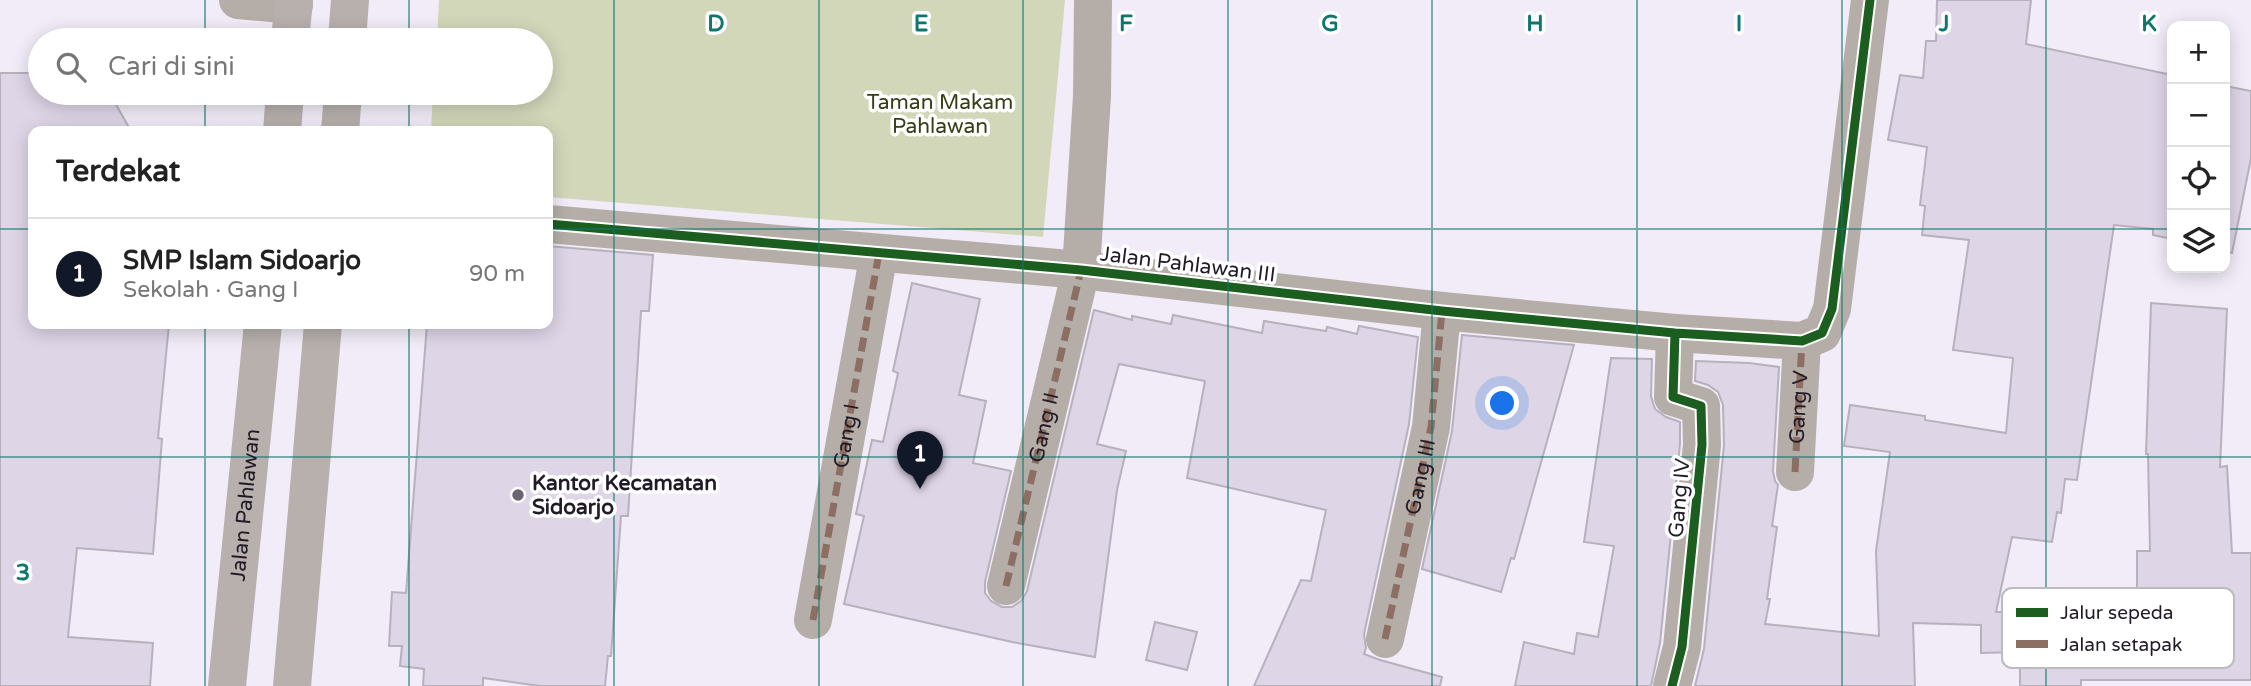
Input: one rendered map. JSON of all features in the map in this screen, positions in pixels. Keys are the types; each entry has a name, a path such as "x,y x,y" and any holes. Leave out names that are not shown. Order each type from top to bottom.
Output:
{"main road":[{"path":"348,28 350,0"},
{"path":"282,126 284,105"},
{"path":"340,126 342,105"},
{"name":"Jalan Pahlawan","path":"227,686 263,329"},
{"path":"292,686 323,329"}],"street":[{"path":"238,0 293,15"},
{"name":"Gang II","path":"1006,586 1081,270 1092,96 1093,0"},
{"name":"Gang V","path":"1795,472 1812,337 1832,309 1870,0"},
{"name":"Jalan Pahlawan III","path":"553,224 1081,270 1442,311 1675,332 1812,337"},
{"name":"Gang I","path":"813,620 879,253"},
{"name":"Gang III","path":"1385,639 1431,427 1442,311"},
{"name":"Gang IV","path":"1672,686 1682,647 1702,444 1701,406 1673,397 1675,332"}],"green space":[{"name":"Taman Makam Pahlawan","path":"439,0 1065,0 1043,237 553,197 553,126 431,126 432,105 553,105 553,28 438,28"}],"building":[{"path":"1937,0 2031,0 2026,44 2167,74 2167,238 2153,235 2153,229 2114,225 2077,480 2065,479 2061,513 2057,512 2052,542 2012,537 1996,612 2002,612 2002,652 1981,653 1981,625 1913,623 1915,686 1695,686 1704,649 1724,445 1723,405 1718,392 1695,381 1696,361 1779,367 1773,471 1778,485 1772,526 1777,527 1765,624 1879,636 1876,551 1890,452 1844,446 1850,405 1925,416 1925,420 2006,433 2013,358 1953,350 1969,240 1922,235 1925,206 1920,205 1927,147 1888,140 1900,75 1923,78 1926,41 1936,41"},
{"path":"0,73 28,73 28,105 116,105 128,126 28,126 28,329 169,329 158,438 162,439 153,554 77,548 68,637 153,643 150,686 0,686"},
{"path":"2230,87 2251,91 2251,158 2232,253"},
{"name":"Kantor Kecamatan Sidoarjo","path":"553,246 653,255 649,311 641,311 628,516 621,516 611,656 608,656 605,686 540,686 483,678 483,686 423,686 424,669 400,666 402,646 389,646 392,592 406,593 427,329 553,329"},
{"path":"912,283 980,299 959,395 986,401 973,463 1011,471 985,582 985,593 991,601 1002,607 1012,607 1021,601 1027,591 1094,310 1132,320 1132,316 1171,324 1173,315 1262,333 1264,321 1326,331 1327,327 1357,334 1359,326 1418,337 1409,424 1364,634 1364,654 1442,677 1440,686 1254,686 1301,580 1311,581 1326,510 1187,478 1205,381 1119,364 1097,444 1126,451 1117,490 1095,657 1012,642 844,604 864,516 856,514 872,440 883,442 898,373 893,371"},
{"path":"2151,303 2227,309 2220,467 2227,466 2232,553 2251,553 2251,680 2081,680 2081,686 2020,686 2020,668 2234,668 2234,588 2137,588 2137,551 2150,551 2146,454"},
{"path":"1462,335 1574,345 1514,559 1511,558 1501,592 1422,569 1452,431"},
{"path":"1611,358 1652,359 1651,396 1655,409 1680,422 1660,643 1651,686 1515,686 1524,642 1574,654 1577,633 1598,637 1614,546 1584,542"},
{"path":"1155,622 1197,632 1187,670 1146,660"}],"marked path":[{"path":"813,620 879,253"},
{"path":"1006,586 1081,270"},
{"path":"1385,639 1431,427 1442,311"},
{"path":"1795,472 1802,341"}],"cycle path":[{"path":"553,224 1081,270 1442,311 1675,333 1802,341 1822,333 1832,309 1870,0"},
{"path":"1672,686 1682,647 1702,445 1701,406 1673,397 1675,333"}],"place":[{"name":"SMP Islam Sidoarjo","path":"920,489"},
{"name":"Kantor Kecamatan Sidoarjo","path":"518,495"}]}
